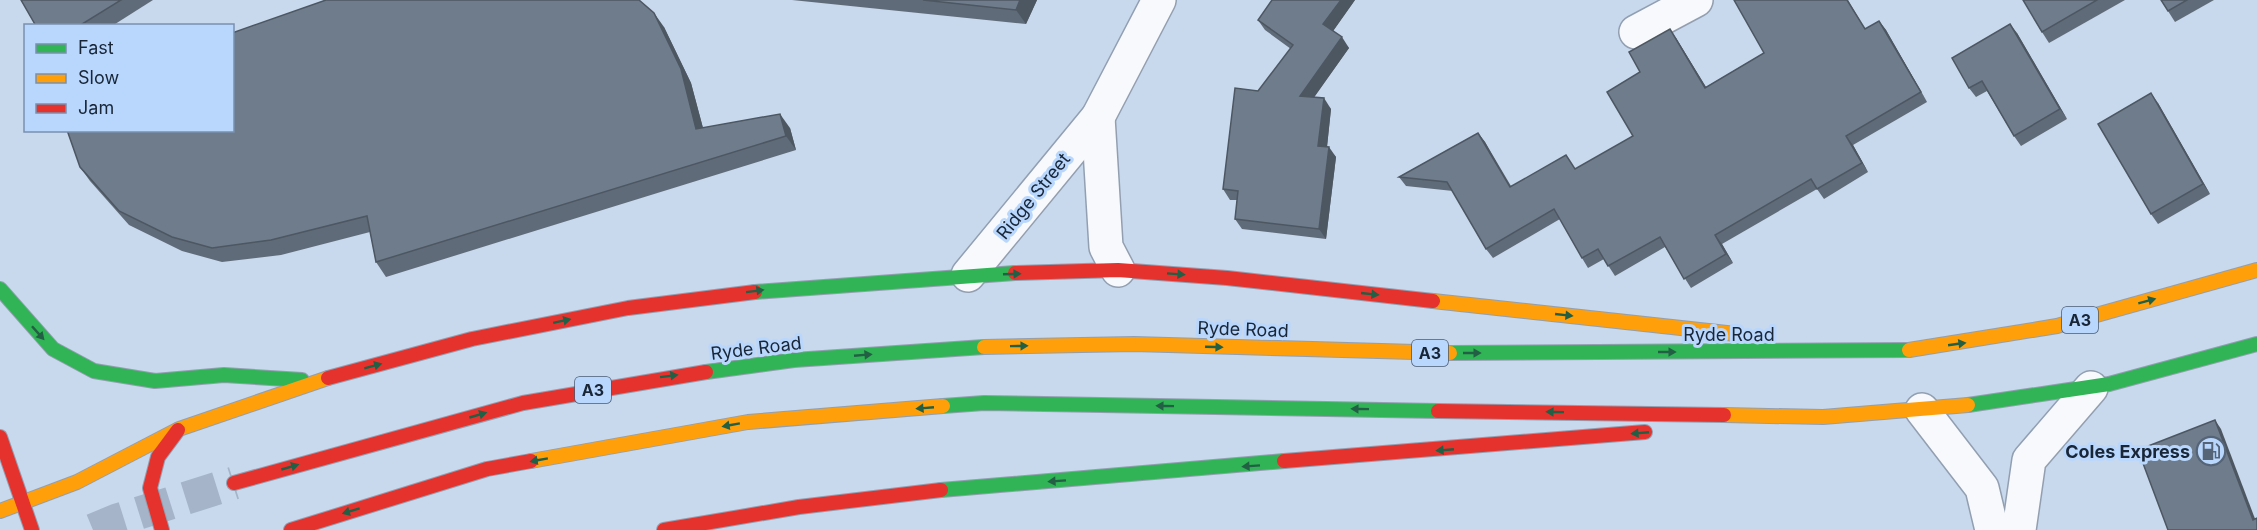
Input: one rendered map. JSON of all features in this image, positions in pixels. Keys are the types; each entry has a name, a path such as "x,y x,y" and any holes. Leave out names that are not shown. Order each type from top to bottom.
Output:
{"highway":[{"path":"0,512 77,482 179,429 316,381 472,339 628,308 790,287 968,275 1118,270 1227,278 1899,352"},
{"name":"Ryde Road","path":"234,483 523,403 670,376 794,360 949,348 1134,344 1434,353 1899,352 2057,326 2257,270"},
{"path":"0,289 53,349 94,370 155,381 224,375 316,381"},
{"path":"1683,429 1922,410 2027,399 2091,388 2257,344"},
{"path":"291,530 487,469 748,422 984,403 1823,417"},
{"path":"162,530 150,488 158,457 179,429"},
{"path":"664,530 799,507 957,488 1660,431"},
{"path":"0,437 32,530"}],"street":[{"name":"Ridge Street","path":"968,275 1098,117 1159,0"},
{"path":"1636,33 1696,0"},
{"name":"Ridge Street","path":"1098,117 1106,247 1118,270"},
{"path":"2019,530 2030,460 2091,388"},
{"path":"1922,410 1982,488 1992,530"}],"building":[{"path":"21,0 121,0 82,24 35,24"},
{"path":"326,0 639,0 654,13 681,69 696,129 780,114 786,136 376,262 367,216 271,240 212,248 172,237 119,211 80,167 68,132 234,132 234,32"},
{"path":"923,0 1020,0 1016,10"},
{"path":"1272,0 1341,0 1323,24 1342,37 1300,96 1324,98 1318,146 1329,147 1319,229 1235,219 1238,191 1223,189 1235,88 1258,91 1293,45 1258,20"},
{"path":"1734,0 1847,0 1865,29 1879,21 1921,92 1846,136 1862,163 1817,189 1811,179 1715,235 1726,254 1684,279 1660,237 1608,266 1598,249 1582,258 1554,209 1486,249 1447,182 1399,177 1478,133 1510,187 1566,155 1575,169 1633,136 1607,92 1640,72 1629,52 1670,29 1705,88 1764,53"},
{"path":"2023,0 2097,0 2042,32"},
{"path":"2161,0 2187,0 2168,11"},
{"path":"2010,24 2060,109 2014,136 1982,81 1969,88 1952,58"},
{"path":"2151,93 2203,184 2151,214 2098,124"},
{"path":"2215,420 2253,520 2257,518 2257,530 2168,530 2138,450"}],"tunnel":[{"path":"93,530 117,520 234,483"}],"traffic: fast":[{"path":"755,292 1015,273"},
{"path":"0,289 53,349 94,371 155,381 224,375 302,380"},
{"path":"1968,405 2109,384 2257,344"},
{"path":"706,372 794,360 984,347"},
{"path":"1450,353 1909,350"},
{"path":"943,406 984,403 1438,411"},
{"path":"941,490 1284,461"}],"traffic: slow":[{"path":"1909,350 2057,326 2257,270"},
{"path":"1433,301 1736,334"},
{"path":"984,347 1134,344 1450,353"},
{"path":"0,511 77,482 179,429 328,378"},
{"path":"1724,415 1823,417 1968,405"},
{"path":"531,461 748,422 943,406"}],"traffic: jam":[{"path":"1015,273 1118,270 1227,278 1433,301"},
{"path":"328,378 472,339 628,308 755,292"},
{"path":"234,483 523,403 706,372"},
{"path":"1438,411 1724,415"},
{"path":"162,530 150,488 158,457 178,430"},
{"path":"1284,461 1645,432"},
{"path":"0,437 32,530"},
{"path":"291,530 487,469 531,461"},
{"path":"664,530 799,507 941,490"}],"place":[{"name":"Coles Express","path":"2211,451"}]}
